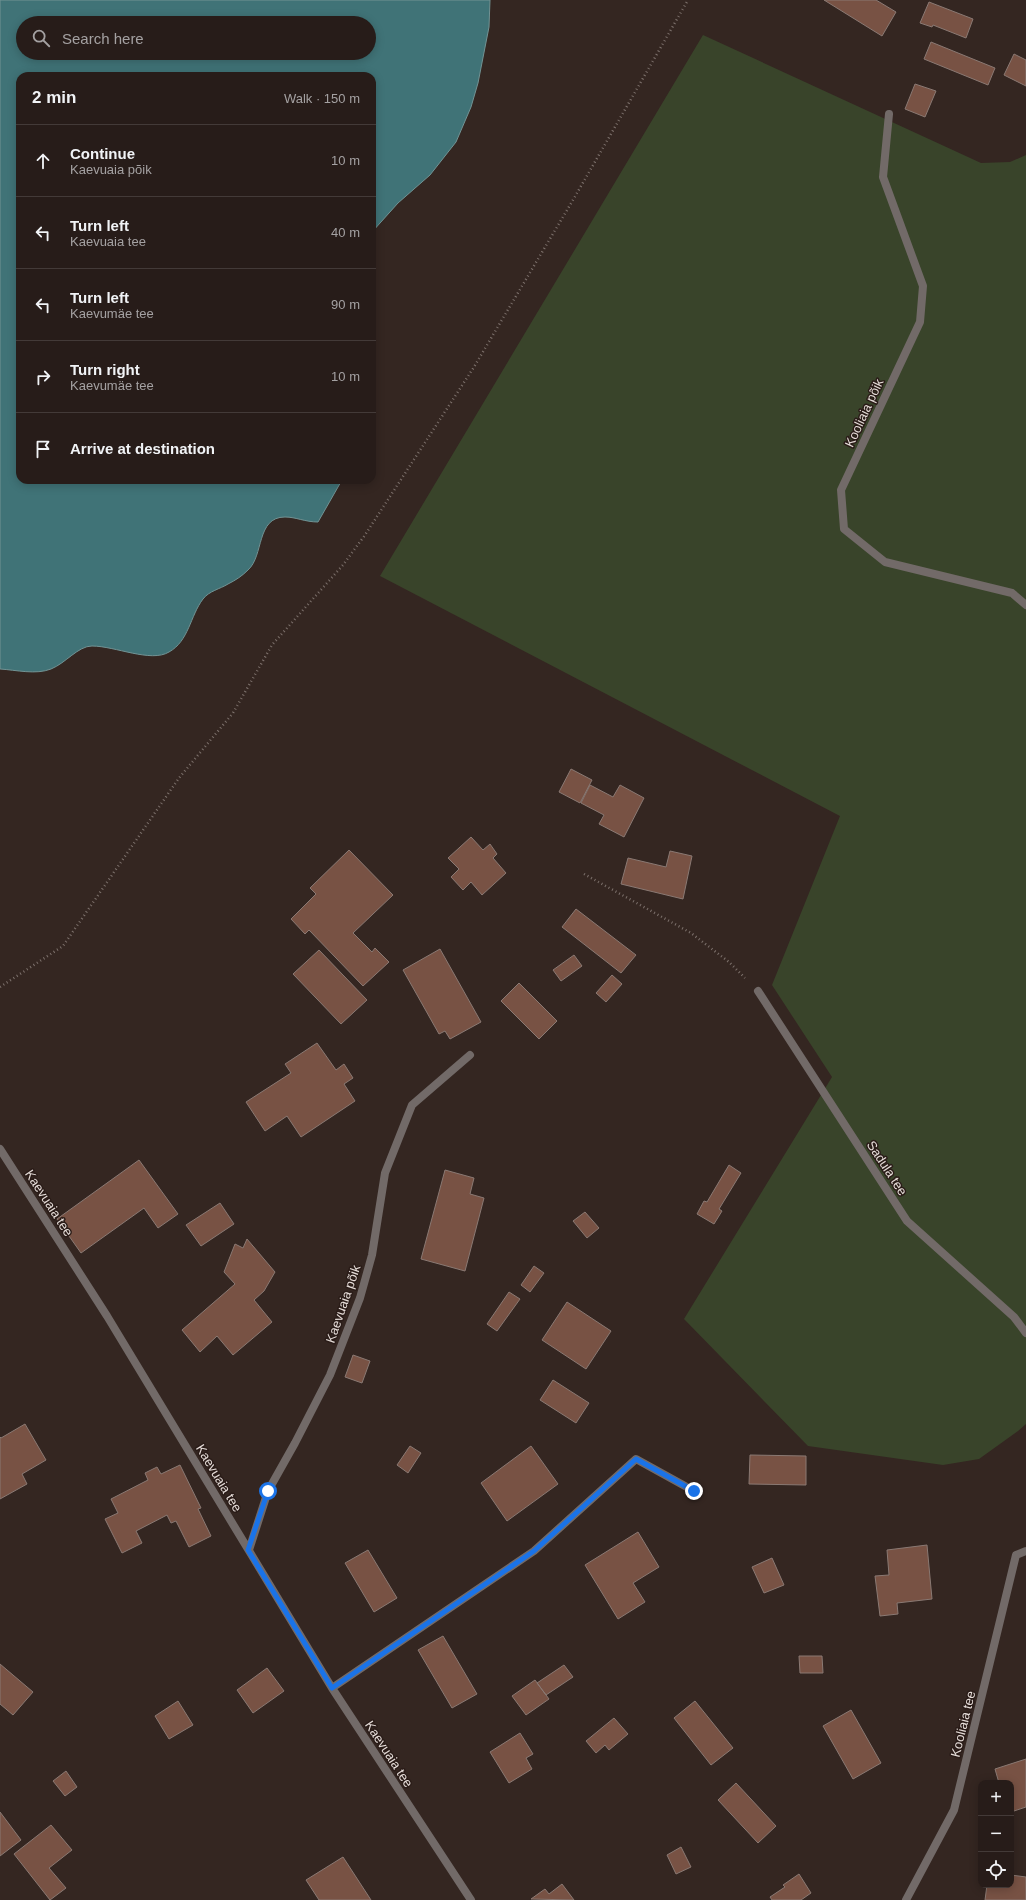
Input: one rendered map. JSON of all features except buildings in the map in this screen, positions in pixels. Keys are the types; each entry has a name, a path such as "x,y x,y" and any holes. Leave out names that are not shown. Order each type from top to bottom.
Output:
{"street":[{"name":"Kooliaia põik","path":"889,114 883,177 923,286 920,322 841,490 844,529 885,562 1012,593 1026,605"},
{"name":"Sadula tee","path":"758,991 907,1221 1014,1317 1026,1333"},
{"name":"Kaevuaia põik","path":"248,1550 268,1491 330,1375 360,1298 372,1255 385,1173 412,1105 470,1055"},
{"name":"Kaevuaia tee","path":"0,1149 107,1316 332,1688 471,1900"},
{"path":"332,1688 534,1551 636,1459 694,1491"},
{"name":"Kooliaia tee","path":"906,1900 954,1810 1016,1555 1026,1550"}],"path":[{"path":"0,987 63,946 179,778 233,713 272,645 343,565 365,534 474,367 573,200 688,0"},
{"path":"584,874 691,932 729,962 758,991"}],"green space":[{"path":"703,35 981,163 1010,162 1026,155 1026,1424 979,1459 943,1465 808,1446 684,1319 832,1077 772,985 840,816 380,576"}],"water":[{"path":"0,0 490,0 489,27 478,83 471,107 456,142 430,175 398,203 376,228 376,72 16,72 16,484 340,484 318,522 285,517 276,519 269,523 253,564 239,578 205,596 185,635 176,647 169,652 153,656 92,646 82,649 51,669 39,672 0,669"}],"route":[{"path":"268,1491 248,1550 332,1688 534,1551 636,1459 694,1491"}]}
